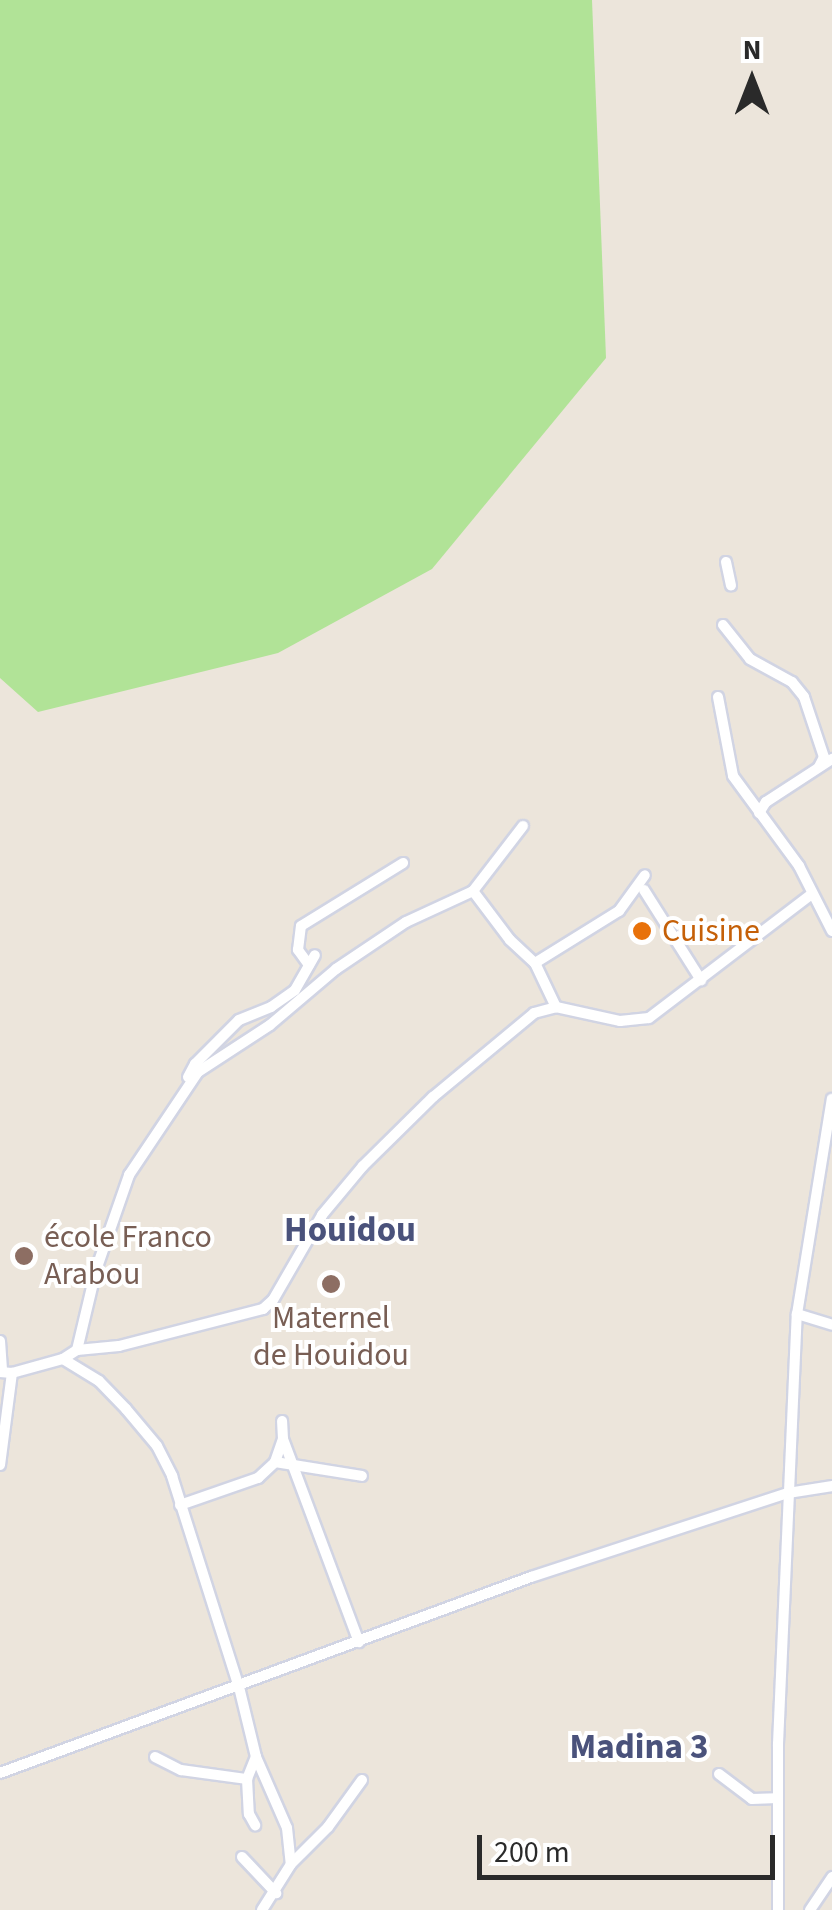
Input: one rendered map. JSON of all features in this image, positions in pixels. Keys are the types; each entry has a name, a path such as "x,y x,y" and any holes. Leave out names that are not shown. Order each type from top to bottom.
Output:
{"street":[{"path":"726,562 732,585"},
{"path":"722,625 750,660 792,682 804,696 824,756 820,768"},
{"path":"718,697 733,776 799,866 832,932"},
{"path":"759,813 766,802 832,759"},
{"path":"179,1096 206,1066 270,1025 336,969 432,908 472,891 524,826"},
{"path":"78,1350 96,1270 128,1175 195,1064 239,1020 271,1008 295,990 312,960 298,950 301,926 403,863"},
{"path":"534,963 619,911 645,875"},
{"path":"644,890 701,980"},
{"path":"472,891 510,940 534,963 556,1007"},
{"path":"5,1372 63,1359 78,1350 119,1346 263,1308 273,1300 322,1215 363,1166 434,1097 534,1013 556,1007 620,1021 649,1018 812,894"},
{"path":"778,1908 777,1798 797,1314 832,1099"},
{"path":"797,1314 832,1325"},
{"path":"0,1341 5,1372 0,1465"},
{"path":"63,1359 99,1381 156,1446 180,1504 240,1687 256,1756 287,1828 291,1864"},
{"path":"282,1422 292,1465 359,1642"},
{"path":"180,1504 258,1478 274,1462 283,1439"},
{"path":"274,1462 362,1476"},
{"path":"0,1772 531,1577 788,1493 832,1486"},
{"path":"255,1825 249,1814 247,1780 256,1756"},
{"path":"154,1757 181,1770 247,1780"},
{"path":"719,1774 752,1799 777,1798"},
{"path":"262,1910 291,1864 328,1827 362,1780"},
{"path":"242,1857 276,1893"},
{"path":"810,1910 832,1877"}],"green space":[{"path":"0,0 592,0 606,358 432,569 278,653 38,712 0,678"}],"place":[{"name":"Cuisine","path":"642,931"},
{"name":"école Franco Arabou","path":"24,1256"},
{"name":"Maternel de Houidou","path":"331,1284"}],"district":[{"name":"Houidou","path":"350,1230"},
{"name":"Madina 3","path":"639,1747"}]}
